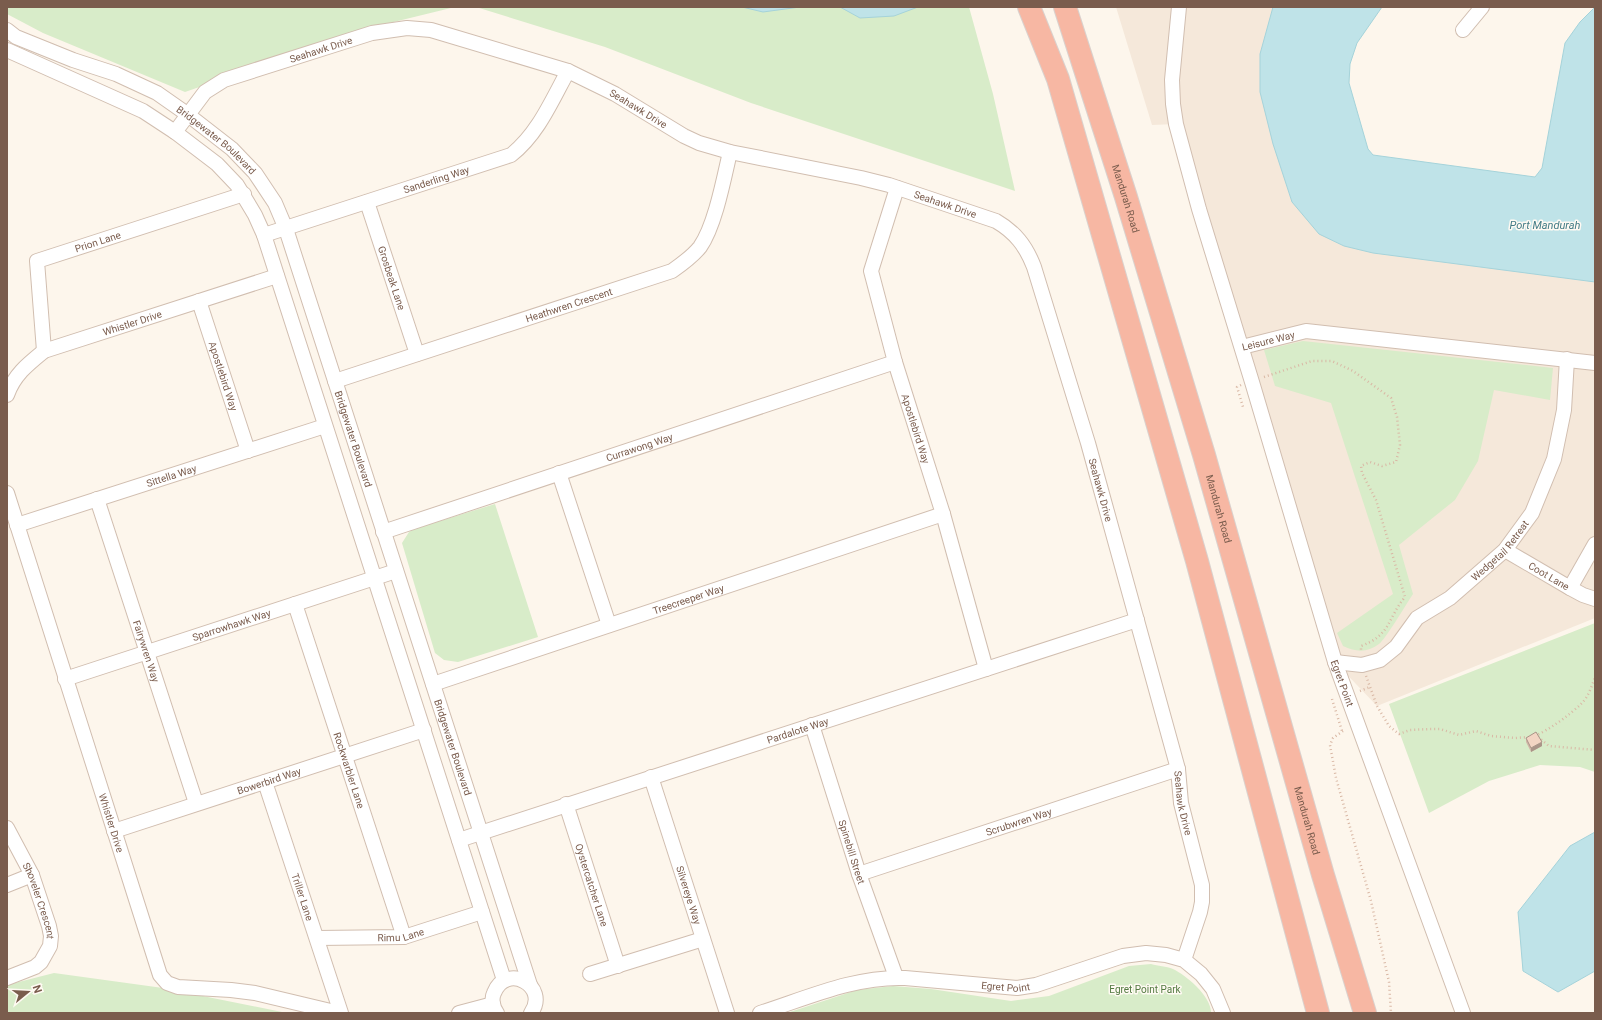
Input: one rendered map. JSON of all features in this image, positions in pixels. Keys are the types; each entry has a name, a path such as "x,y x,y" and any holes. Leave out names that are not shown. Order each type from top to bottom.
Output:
{"highway":[{"path":"1029,7 1058,79 1186,523 1318,1013"},
{"name":"Mandurah Road","path":"1064,7 1124,189 1204,455 1323,875 1365,1013"}],"street":[{"name":"Leisure Way","path":"1179,7 1172,80 1176,124 1242,347 1306,331 1595,363"},
{"path":"1463,30 1482,7"},
{"name":"Seahawk Drive","path":"175,132 205,92 224,80 372,33 390,29 407,28 431,30 568,71 614,94 684,136 699,143 730,152 861,178 897,188 996,221 1007,227 1022,242 1034,267 1086,435 1178,769 1181,803 1202,885 1202,902 1200,912 1184,960"},
{"name":"Bridgewater Boulevard","path":"7,30 16,37 73,60 116,74 156,93 187,114 232,149 255,173 275,203 286,229 530,986 534,992 536,1001 534,1008 530,1013"},
{"name":"Bridgewater Boulevard","path":"7,50 143,111 175,132 218,164 244,194 264,235 504,980"},
{"name":"Sanderling Way","path":"264,235 511,155 520,148 539,124 568,71"},
{"name":"Heathwren Crescent","path":"335,381 672,271 686,262 700,247 707,235 721,189 730,152"},
{"name":"Apostlebird Way","path":"897,188 871,271 895,362 943,514 986,669"},
{"name":"Prion Lane","path":"44,351 37,261 244,194"},
{"name":"Grosbeak Lane","path":"367,202 417,354"},
{"name":"Whistler Drive","path":"7,395 11,384 20,372 44,351 277,276"},
{"name":"Apostlebird Way","path":"198,301 248,451"},
{"name":"Egret Point","path":"1242,347 1335,662 1463,1013"},
{"name":"Wedgetail Retreat","path":"1335,662 1362,665 1380,660 1396,647 1417,618 1450,598 1505,550 1532,513 1554,460 1564,410 1567,359"},
{"name":"Currawong Way","path":"384,532 895,362"},
{"name":"Sittella Way","path":"17,525 325,426"},
{"path":"559,473 609,626"},
{"name":"Whistler Drive","path":"7,493 160,975 167,982 178,987 255,993 340,1013"},
{"name":"Fairywren Way","path":"97,499 196,804"},
{"name":"Treecreeper Way","path":"433,684 943,514"},
{"name":"Coot Lane","path":"1505,550 1570,588 1595,544"},
{"name":"Sparrowhawk Way","path":"65,679 396,571"},
{"path":"1570,588 1595,599"},
{"name":"Rockwarbler Lane","path":"295,604 404,937"},
{"name":"Pardalote Way","path":"459,840 566,804 1137,620"},
{"name":"Spinebill Street","path":"812,725 859,874 896,977"},
{"name":"Bowerbird Way","path":"114,831 424,730"},
{"name":"Scrubwren Way","path":"859,874 1178,769"},
{"name":"Silvereye Way","path":"651,777 728,1013"},
{"name":"Triller Lane","path":"265,782 317,938 340,1013"},
{"name":"Oystercatcher Lane","path":"566,804 618,966"},
{"name":"Shoveler Crescent","path":"7,828 32,874 51,936 50,946 42,962 35,967 7,978"},
{"path":"7,886 32,874"},
{"name":"Rimu Lane","path":"317,938 404,937 482,912"},
{"path":"590,974 703,939"},
{"name":"Egret Point","path":"760,1013 850,984 871,979 896,977 1017,988 1036,985 1122,956 1153,954 1166,955 1184,960 1201,974 1213,988 1223,1013"},
{"path":"459,1013 495,1008 493,994 497,986 504,980 513,978 523,980 530,986"}],"path":[{"path":"1244,410 1237,387 1312,361 1332,360 1353,371 1391,398 1397,417 1400,445 1396,462 1382,466 1370,462 1361,466 1362,473 1376,500 1405,597 1398,605 1386,629 1379,638 1360,646 1362,665 1377,706 1389,726 1399,734 1410,730 1440,729 1459,735 1476,731 1491,736 1515,738 1536,736 1552,727 1583,702 1593,685 1595,677"},
{"path":"1359,698 1357,692 1370,687"},
{"path":"1330,693 1342,731"},
{"path":"1357,725 1342,731 1333,738 1330,745 1336,778 1371,901 1389,982 1391,1013"},
{"path":"1536,736 1550,746 1595,750"}],"shaded area":[{"path":"1116,7 1292,7 1260,92 1595,281 1595,618 1377,706 1335,662 1176,124 1152,125"}],"green space":[{"path":"7,7 455,7 365,29 185,92 43,33 7,14"},
{"path":"476,7 969,7 993,94 1015,191 751,103 605,47"},
{"path":"1303,341 1553,368 1550,400 1494,390 1478,461 1455,500 1399,545 1413,594 1382,641 1375,647 1361,651 1343,646 1337,633 1393,594 1331,403 1275,386 1264,350"},
{"path":"495,504 538,637 458,662 444,660 435,653 402,543 409,532 414,529"},
{"path":"1595,623 1595,772 1580,767 1540,765 1489,781 1429,813 1389,704"},
{"name":"Egret Point Park","path":"1151,964 1168,967 1185,976 1203,994 1210,1007 1211,1013 787,1013 857,990 893,986 931,989 1011,1001 1049,996 1129,966"},
{"path":"54,973 163,988 287,1013 7,1013 7,985"}],"water":[{"path":"742,7 800,7 763,12"},
{"path":"840,7 918,7 894,16 860,18"},
{"name":"Port Mandurah","path":"1273,7 1382,7 1357,43 1350,64 1349,83 1368,149 1373,155 1535,177 1542,168 1565,43 1580,22 1595,7 1595,282 1373,253 1344,246 1319,234 1292,202 1273,144 1260,92 1260,54"},
{"path":"1595,832 1595,971 1558,992 1523,971 1518,912 1570,846"}],"building":[{"path":"1536,732 1542,742 1531,748 1526,738"}]}
